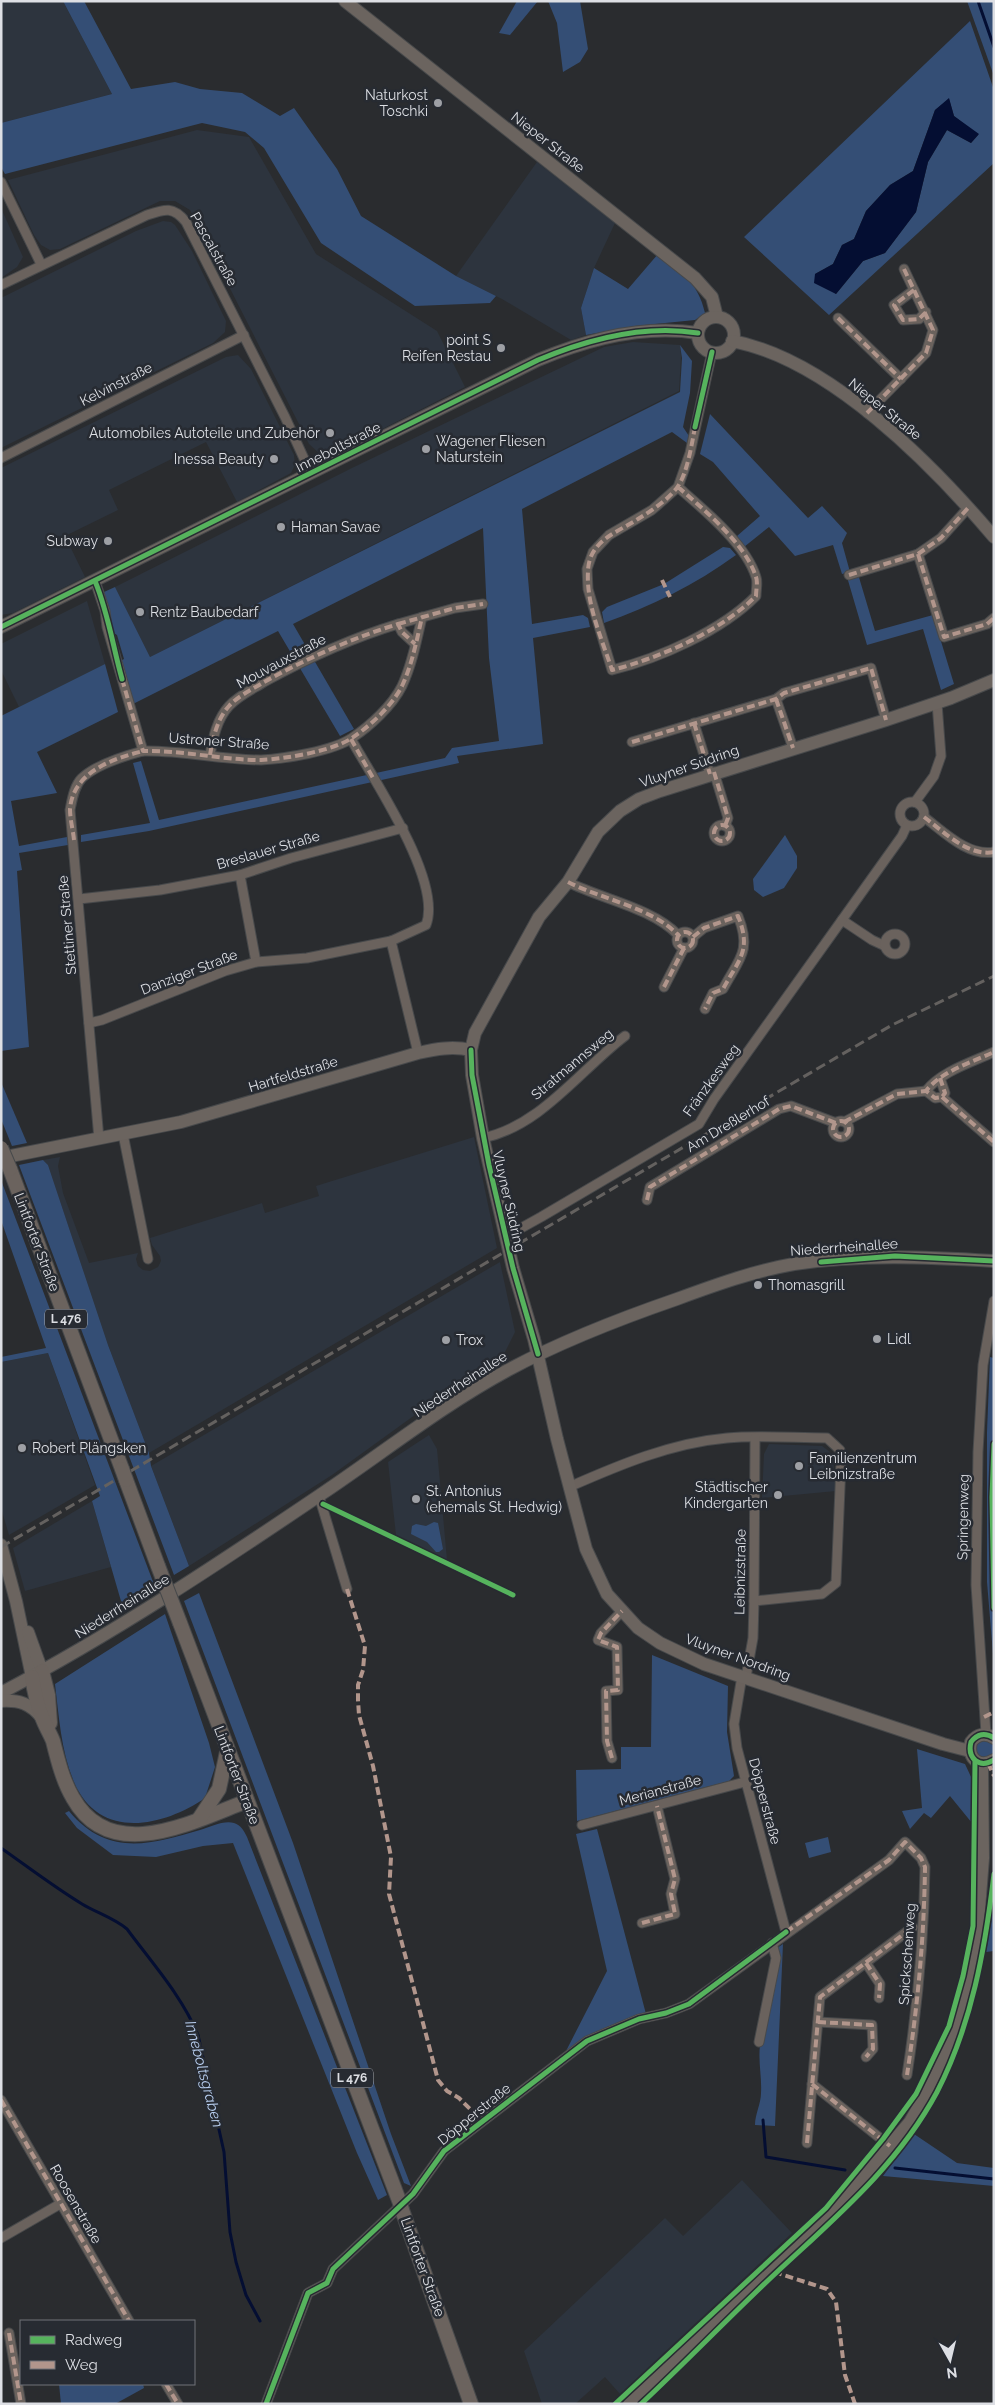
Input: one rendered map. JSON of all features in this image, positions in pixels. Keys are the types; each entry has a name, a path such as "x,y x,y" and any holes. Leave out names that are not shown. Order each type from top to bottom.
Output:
{"main road":[{"name":"Lintforter Straße","path":"1,1148 5,1164 401,2206 471,2404"},
{"path":"37,1674 42,1718 51,1737 62,1774 74,1799 91,1821 110,1831 133,1835 159,1833 247,1801"},
{"path":"37,1674 48,1696 51,1737"},
{"path":"199,1819 219,1789 227,1751"}],"street":[{"name":"Nieper Straße","path":"345,1 695,278 712,297 717,317"},
{"path":"1,182 41,264"},
{"name":"Pascalstraße","path":"1,285 41,264 147,215 170,210 178,213 186,222 244,335 311,474"},
{"path":"866,413 926,353 932,330 926,312 904,269"},
{"path":"914,290 894,305 904,320 919,319 926,312"},
{"path":"717,317 727,321 730,325 732,341 722,352 712,352 700,343 698,333 706,320 717,317"},
{"path":"838,318 901,379"},
{"name":"Inneboltstraße","path":"1,627 538,360 572,346 635,332 698,333"},
{"name":"Kelvinstraße","path":"1,458 244,335"},
{"name":"Nieper Straße","path":"732,341 755,346 802,367 866,413 908,445 994,537"},
{"path":"678,487 695,502 746,556 756,578 756,596 729,619 691,640 634,665 612,670 588,589 588,569 593,552 608,535 652,510 678,487 690,453 712,352"},
{"path":"849,575 918,554 941,538 968,508"},
{"path":"918,554 944,637 987,624 994,618"},
{"path":"95,581 143,751"},
{"name":"Mouvauxstraße","path":"210,755 218,724 229,706 245,693 332,649 398,624 484,604"},
{"name":"Ustroner Straße","path":"143,751 165,750 260,760 316,752 351,739 381,713 402,686 422,617"},
{"path":"398,624 402,632 415,644"},
{"path":"632,742 776,699 784,693 871,668 886,720"},
{"name":"Vluyner Südring","path":"538,1354 505,1234 483,1138 472,1075 471,1050 475,1033 539,917 568,882 598,832 620,811 639,799 712,773 937,703 994,680"},
{"path":"776,699 792,748"},
{"path":"915,802 934,776 941,756 937,703"},
{"path":"694,723 728,818 725,826"},
{"name":"Danziger Straße","path":"89,1023 102,1020 176,992 225,971 256,962 307,958 391,942 426,925 429,918 421,870 403,828 351,739"},
{"name":"Stettiner Straße","path":"99,1139 70,810 75,788 82,778 97,768 143,751"},
{"path":"924,817 918,824 907,825 901,819 902,806 907,802 915,802 923,811 924,817 962,845 984,854 994,852"},
{"name":"Fränzkesweg","path":"505,1234 527,1224 699,1124 714,1099 902,836 907,825"},
{"name":"Breslauer Straße","path":"79,898 160,890 240,875 301,855 403,828"},
{"path":"240,875 256,962"},
{"path":"568,882 583,890 632,907 673,929 678,935 677,942 684,948"},
{"path":"664,987 684,948 692,944 693,937 704,928 738,916 745,934 745,946 722,990 713,993 705,1008"},
{"path":"842,920 872,940 885,946"},
{"path":"678,935 686,932 693,937"},
{"path":"391,942 418,1053"},
{"name":"Stratmannsweg","path":"483,1138 498,1135 539,1110 604,1052 625,1036"},
{"name":"Hartfeldstraße","path":"5,1164 99,1139 181,1122 418,1053 441,1048 459,1047 471,1050"},
{"path":"994,1052 940,1078 926,1091 935,1098 942,1097 994,1142"},
{"path":"940,1078 945,1093 942,1097"},
{"name":"Am Dreßlerhof","path":"647,1200 650,1187 779,1108 791,1106 840,1123 897,1094 926,1091"},
{"path":"123,1134 148,1259"},
{"name":"Niederrheinallee","path":"1,1693 121,1625 319,1496 458,1401 538,1354 624,1318 737,1278 776,1268 848,1259 895,1256 994,1261"},
{"name":"Springenweg","path":"990,1736 976,1585 978,1452 983,1365 994,1300"},
{"name":"Vluyner Nordring","path":"538,1354 569,1487 586,1549 608,1594 638,1628 660,1643 704,1664 744,1676 880,1724 970,1751"},
{"path":"569,1487 613,1468 677,1446 724,1438 827,1438 840,1450 842,1464 836,1583 822,1594 754,1601"},
{"name":"Leibnizstraße","path":"744,1676 752,1638 754,1601 755,1438"},
{"path":"319,1496 346,1589"},
{"path":"1,1545 37,1674"},
{"path":"612,1758 607,1741 606,1691 618,1690 617,1646 598,1640 601,1633 622,1611"},
{"name":"Döpperstraße","path":"744,1676 734,1724 737,1748 786,1932"},
{"path":"1,1701 24,1702 36,1710 42,1718"},
{"path":"628,2404 835,2209 910,2122 935,2078 962,2013 979,1921 988,1762 975,1761 970,1751 974,1739 990,1736"},
{"name":"Merianstraße","path":"582,1825 746,1782"},
{"path":"642,1923 675,1914 671,1894 675,1879 657,1806"},
{"name":"Döpperstraße","path":"266,2404 308,2293 327,2284 333,2269 413,2194 444,2151 587,2041 639,2019 666,2014 689,2004 786,1932 889,1860 905,1842"},
{"name":"Spickschenweg","path":"905,1842 921,1858 925,1866 918,2000 907,2075"},
{"path":"807,2142 820,1997 913,1927"},
{"path":"759,2042 776,1958 772,1943"},
{"path":"866,1962 880,1984 880,1998"},
{"path":"818,2022 872,2025 872,2049 866,2057"},
{"path":"812,2084 890,2146"},
{"name":"Roosenstraße","path":"1,2100 128,2320"},
{"path":"1,2238 60,2204"},
{"path":"8,2334 18,2374 21,2404"},
{"path":"167,2385 178,2404"}],"shaded area":[{"path":"1,1 63,1 112,94 1,123"},
{"path":"63,1 84,1 131,89 175,82 200,89 242,93 280,116 294,108 337,169 361,216 456,276 496,296 490,303 415,306 321,243 264,148 245,132 202,123 5,174 1,167 1,123 112,94"},
{"path":"517,1 538,1 510,35 499,33"},
{"path":"548,1 580,1 588,49 580,62 563,72 557,23"},
{"path":"967,1 994,1 994,76"},
{"path":"970,21 994,90 994,163 829,315 744,237","holes":["949,99 954,116 978,135 971,143 947,130 928,162 916,212 885,253 863,261 836,294 815,274 833,264 842,245 854,239 866,211 890,185 913,171 935,110"]},
{"path":"949,98 954,116 979,134 971,143 947,130 928,162 916,212 885,253 863,261 836,294 814,283 815,274 833,264 842,245 854,239 866,211 890,185 913,171 935,110"},
{"path":"197,130 249,137 316,254 437,331 465,387 333,454 320,454 309,444 190,210 175,201 160,201 60,249 50,250 41,245 34,235 8,180"},
{"path":"537,162 615,223 594,268 581,308 586,335 571,340 502,299 456,276"},
{"path":"1,208 23,257 17,267 1,278"},
{"path":"163,221 171,222 175,225 192,251 226,321 225,332 213,343 1,448 1,298 136,231"},
{"path":"658,254 688,279 698,293 705,313 695,320 635,326 586,335 581,308 594,268 628,289"},
{"path":"633,342 680,345 679,391 150,657 115,587 354,467 604,347"},
{"path":"680,345 692,361 690,393 683,427 689,436 687,443 672,432 522,509 532,624 583,615 588,618 590,627 533,638 543,744 457,756 459,763 149,831 81,842 81,835 150,823 133,763 141,761 159,820 445,758 452,748 499,741 489,658 483,528 293,624 354,729 340,736 278,631 133,704 120,661 124,659 117,635 112,632 104,592 115,587 150,657 680,392 682,358"},
{"path":"238,355 251,369 294,455 295,465 291,473 237,502 206,442 109,490 118,510 65,536 85,577 13,613 1,615 1,468 226,357"},
{"path":"710,414 808,518 822,506 847,533 842,543 850,572 842,574 833,545 795,556 769,527 744,547 737,536 760,516 713,462 700,454"},
{"path":"723,547 730,548 736,555 705,576 672,594 604,623 602,612 607,607 664,584"},
{"path":"858,574 875,631 933,615 954,684 941,690 923,629 867,645 847,577"},
{"path":"87,601 105,664 19,707 1,670 1,644"},
{"path":"105,664 118,712 37,752 57,793 11,801 19,846 67,837 68,845 19,853 22,870 17,871 29,1047 1,1051 1,716"},
{"path":"785,835 797,856 797,868 784,888 763,897 754,890 753,879"},
{"path":"1,1082 27,1143 12,1146 1,1119"},
{"path":"474,1137 497,1248 149,1453 108,1345 48,1165 43,1160 60,1157 58,1166 63,1193 89,1263 138,1253 136,1259 138,1266 143,1270 150,1271 158,1267 161,1261 150,1238 262,1203 265,1213 319,1196 316,1186"},
{"path":"43,1160 48,1165 108,1345 189,1566 174,1575 19,1165"},
{"path":"1,1180 155,1587 123,1608 92,1501 100,1496 48,1353 1,1362 1,1357 46,1348 1,1220"},
{"name":"Trox","path":"500,1262 515,1332 504,1354 445,1396 437,1399 332,1475 189,1566 151,1466"},
{"path":"48,1353 95,1485 9,1535 1,1508 1,1362"},
{"path":"990,1357 994,1358 994,1666 987,1582 987,1432"},
{"name":"St. Antonius (ehemals St. Hedwig)","path":"429,1435 437,1449 447,1560 396,1535 388,1462"},
{"name":"Familienzentrum Leibnizstraße","path":"769,1444 822,1446 830,1452 833,1459 836,1491 762,1498 764,1454"},
{"path":"92,1501 111,1567 25,1591 13,1548"},
{"path":"434,1522 438,1523 443,1549 439,1552 436,1552 427,1542 411,1534 412,1526 416,1524 426,1526"},
{"path":"199,1593 293,1843 391,2134 411,2186 404,2183 184,1601"},
{"path":"165,1614 209,1743 215,1767 205,1798 188,1808 152,1821 133,1823 115,1821 99,1813 85,1801 74,1782 63,1746 55,1684"},
{"path":"652,1655 728,1686 727,1732 734,1776 729,1781 577,1821 576,1770 621,1769 621,1747 651,1747"},
{"path":"985,1740 991,1743 994,1749 991,1755 985,1758 979,1755 976,1749 979,1743"},
{"path":"917,1749 965,1764 972,1779 972,1823 950,1796 931,1818 924,1813 910,1829 902,1811 922,1808"},
{"path":"69,1811 83,1826 98,1835 114,1841 130,1843 164,1840 226,1822 234,1823 242,1828 387,2195 378,2200 357,2153 233,1843 203,1846 156,1857 113,1855 77,1828 65,1813"},
{"path":"597,1829 646,2014 607,2027 566,2051 607,1971 576,1834"},
{"path":"828,1837 831,1852 809,1858 805,1843"},
{"path":"994,1905 994,1951 986,1952"},
{"path":"783,1944 775,2126 755,2125 761,2093 760,2045 777,1948"},
{"path":"914,2134 957,2163 994,2168 994,2186 883,2176"},
{"path":"742,2180 792,2233 620,2394 605,2377 575,2404 542,2404 524,2351 665,2218 683,2236"},
{"path":"59,2385 143,2385 144,2388 115,2404 61,2404"}],"waterway":[{"path":"978,1 994,47"},
{"name":"Inneboltsgraben","path":"1,1848 51,1884 127,1929 184,2007 198,2035 224,2152 230,2232 236,2262 246,2295 260,2321"},
{"path":"763,2120 766,2157 845,2170"},
{"path":"895,2168 994,2179"}],"railway":[{"path":"1,1547 892,1025 994,976"}],"marked path":[{"path":"867,413 926,353 933,330 904,269"},
{"path":"914,290 894,305 903,320 919,319 926,312"},
{"path":"838,318 901,379"},
{"path":"678,487 723,528 743,552 756,577 756,596 725,621 689,642 631,665 612,670 592,609 588,571 593,552 605,539 653,509 668,498 676,489 686,468 695,427"},
{"path":"849,575 918,554 941,538 968,508"},
{"path":"918,554 944,637 987,624 994,618"},
{"path":"662,580 670,597"},
{"path":"398,624 455,608 483,604"},
{"path":"122,679 143,751 261,760 308,754 344,743 366,728 387,708 406,678 422,617"},
{"path":"210,755 216,729 225,711 237,699 264,682 330,650 398,624 402,632 415,644"},
{"path":"632,742 776,699 784,693 871,668 886,720"},
{"path":"776,699 793,748"},
{"path":"694,723 710,774"},
{"path":"351,739 373,778"},
{"path":"74,840 70,809 78,785 86,776 107,763 143,751"},
{"path":"714,772 728,818 725,826"},
{"path":"924,817 965,847 984,853 994,852"},
{"path":"722,825 730,833 722,841 714,833 722,825"},
{"path":"568,882 641,911 655,918 678,935"},
{"path":"693,937 704,928 738,916 744,938 744,947 738,962 723,989 713,993 705,1009"},
{"path":"682,932 688,932 693,937 693,940 691,946 682,948 677,943 677,937 682,932"},
{"path":"664,987 684,948"},
{"path":"940,1078 945,1093 942,1097 935,1098 926,1091 939,1078 994,1052"},
{"path":"844,1122 897,1094 926,1091"},
{"path":"942,1097 994,1142"},
{"path":"647,1200 650,1187 779,1109 791,1106 836,1123"},
{"path":"841,1121 847,1123 849,1129 847,1135 841,1137 835,1135 833,1129 835,1123 841,1121"},
{"path":"347,1589 365,1646 363,1670 358,1685 359,1715 373,1766 391,1857 389,1894 438,2080 447,2091 459,2098 481,2120"},
{"path":"612,1758 607,1741 606,1691 618,1690 617,1647 598,1640 601,1633 622,1611"},
{"path":"984,1717 994,1712"},
{"path":"988,1763 994,1776"},
{"path":"642,1923 675,1914 671,1894 675,1879 657,1806"},
{"path":"786,1932 889,1860 905,1842 921,1858 925,1867 922,1945 907,2075"},
{"path":"807,2143 820,1997 913,1927"},
{"path":"866,1963 880,1984 879,1998"},
{"path":"818,2022 872,2025 873,2049 866,2057"},
{"path":"812,2084 890,2146"},
{"path":"1,2100 128,2320"},
{"path":"774,2272 827,2289 836,2302 845,2375 855,2404"},
{"path":"9,2333 21,2404"},
{"path":"167,2385 178,2404"}],"cycle path":[{"path":"1,627 538,360 557,352 616,335 657,330 698,333"},
{"path":"695,427 712,352"},
{"path":"95,581 107,617 122,679"},
{"path":"471,1050 472,1075 489,1165 513,1268 538,1354"},
{"path":"821,1262 895,1256 994,1261"},
{"path":"994,1444 992,1497 994,1608"},
{"path":"323,1504 513,1595"},
{"path":"994,1738 987,1735 976,1737 971,1742 970,1748 975,1760 984,1763 994,1760"},
{"path":"615,2404 826,2208 883,2139 916,2094 949,2026 963,1976 973,1926 975,1761"},
{"path":"641,2404 864,2189 885,2167 921,2118 937,2092 949,2066 968,2013 981,1958 994,1874"},
{"path":"266,2404 308,2293 327,2283 333,2269 413,2194 444,2151 587,2041 639,2019 666,2013 689,2004 786,1932"}],"place":[{"name":"Naturkost Toschki","path":"438,103"},
{"name":"point S Reifen Restau","path":"501,348"},
{"name":"Automobiles Autoteile und Zubehör","path":"330,433"},
{"name":"Wagener Fliesen Naturstein","path":"426,449"},
{"name":"Inessa Beauty","path":"274,459"},
{"name":"Haman Savae","path":"281,527"},
{"name":"Subway","path":"108,541"},
{"name":"Rentz Baubedarf","path":"140,612"},
{"name":"Thomasgrill","path":"758,1285"},
{"name":"Lidl","path":"877,1339"},
{"name":"Trox","path":"446,1340"},
{"name":"Robert Plängsken","path":"22,1448"},
{"name":"Familienzentrum Leibnizstraße","path":"799,1466"},
{"name":"Städtischer Kindergarten","path":"778,1495"},
{"name":"St. Antonius (ehemals St. Hedwig)","path":"416,1499"}]}
